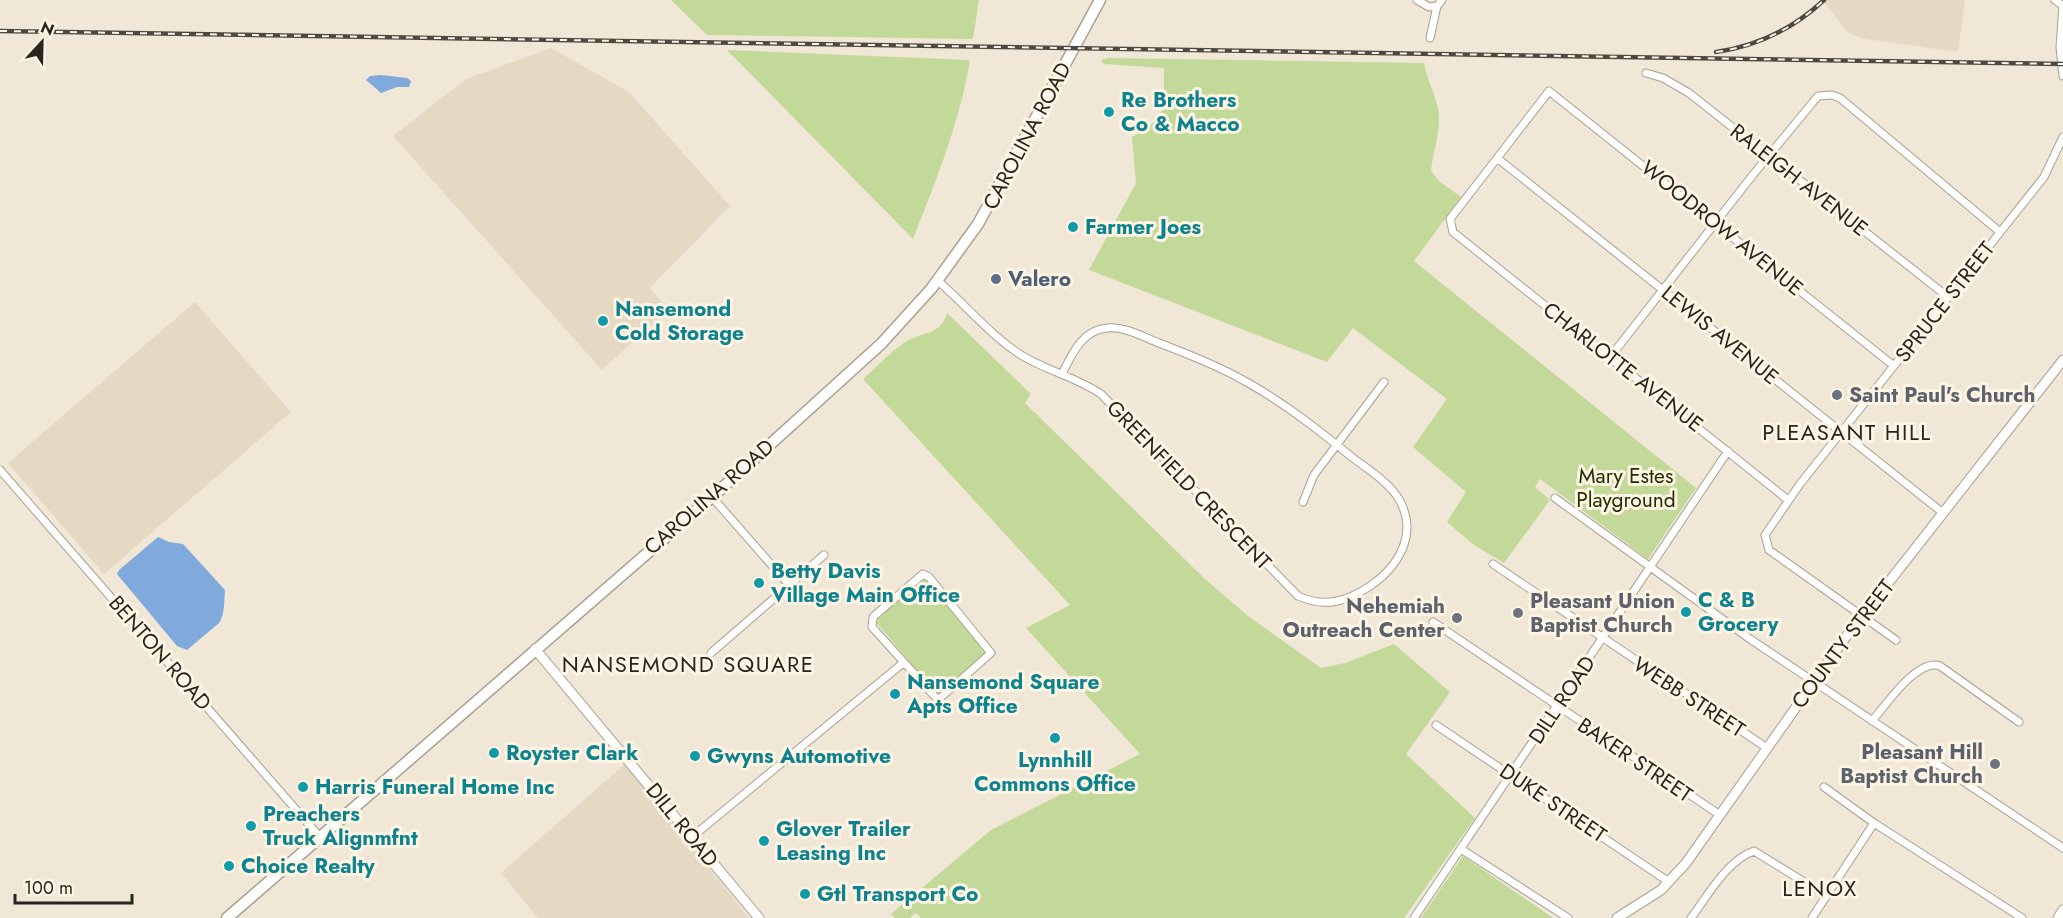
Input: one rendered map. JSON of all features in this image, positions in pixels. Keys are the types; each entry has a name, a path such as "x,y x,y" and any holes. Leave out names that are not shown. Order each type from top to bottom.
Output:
{"main road":[{"name":"CAROLINA ROAD","path":"226,918 712,497 881,344 938,281 993,199 1100,0"}],"street":[{"path":"1417,0 1429,7 1439,3"},
{"path":"2055,0 2063,5 2060,48 2063,76"},
{"path":"1430,38 1439,3"},
{"name":"RALEIGH AVENUE","path":"1646,74 1673,83 1948,297"},
{"name":"WOODROW AVENUE","path":"1497,158 1549,91 1894,366"},
{"path":"1611,356 1813,99 1824,94 1832,95 1843,101 2000,232"},
{"name":"SPRUCE STREET","path":"1863,615 1769,550 1765,541 1767,528 2044,177 2061,149 2063,136"},
{"name":"CHARLOTTE AVENUE","path":"1497,158 1450,219 1450,227 1457,235 1788,500"},
{"name":"LEWIS AVENUE","path":"1497,158 1943,513"},
{"name":"GREENFIELD CRESCENT","path":"938,281 1007,345 1038,364 1088,386 1112,405 1290,590 1319,603 1350,598 1385,575 1397,561 1405,542 1406,519 1400,501 1381,480 1337,445 1249,383 1124,329 1108,327 1091,333 1072,353 1062,374"},
{"name":"COUNTY STREET","path":"1617,918 1648,899 1669,882 1686,863 1863,615 2063,360"},
{"path":"1303,502 1312,479 1384,382"},
{"name":"DILL ROAD","path":"1414,918 1728,451"},
{"name":"BENTON ROAD","path":"0,470 320,836"},
{"path":"712,497 790,586"},
{"path":"1555,498 1814,682 2063,848"},
{"path":"711,652 824,555"},
{"name":"WEBB STREET","path":"1493,564 1767,748"},
{"path":"920,575 927,575 992,653 938,700 903,663 872,627 871,622 873,617 920,575"},
{"path":"1863,615 1896,640"},
{"name":"BAKER STREET","path":"1433,622 1557,708 1720,816"},
{"name":"DILL ROAD","path":"535,649 759,918"},
{"path":"692,837 903,663"},
{"path":"1872,721 1918,670 1936,664 2019,722"},
{"name":"DUKE STREET","path":"1436,725 1669,882"},
{"path":"1824,787 1874,823 2022,918"},
{"path":"1812,918 1874,823"},
{"path":"1461,849 1568,918"},
{"path":"1691,918 1727,872 1740,859 1754,851 1827,896"},
{"path":"2058,918 2063,910"}],"shaded area":[{"path":"1823,0 1965,0 1958,52 1860,38 1846,31"},
{"path":"551,48 629,92 730,206 650,288 668,309 602,370 393,136 466,79"},
{"path":"195,302 291,412 104,574 8,463"},
{"path":"625,764 749,918 538,918 501,873"}],"green space":[{"path":"671,0 979,0 973,39 707,35"},
{"path":"727,50 970,60 954,128 913,239"},
{"name":"Mary Estes Playground","path":"1108,58 1424,63 1437,103 1439,117 1431,171 1439,181 1461,197 1414,261 1696,488 1648,559 1540,479 1535,487 1550,500 1504,563 1474,545 1447,522 1466,492 1413,447 1447,399 1353,328 1327,362 1089,270 1136,183 1132,137 1153,123 1162,110 1163,102 1164,68 1104,64 1101,60"},
{"path":"947,313 1031,394 1025,403 1205,579 1248,616 1321,668 1345,663 1394,644 1450,692 1406,754 1475,818 1404,918 921,918 916,913 910,918 895,918 891,914 991,830 1140,754 1026,628 1070,605 863,379 901,345 940,326"},
{"path":"925,578 988,653 938,695 875,621"},
{"path":"1463,856 1553,918 1421,918"}],"water":[{"path":"370,76 407,78 411,81 409,87 397,87 381,93 366,80"},
{"path":"158,537 169,542 183,544 225,590 219,623 187,650 177,646 117,574"}],"railway":[{"path":"1716,52 1760,41 1774,35 1800,20 1824,0"},
{"path":"0,31 2063,64"}],"place":[{"name":"Re Brothers Co & Macco","path":"1109,112"},
{"name":"Farmer Joes","path":"1073,227"},
{"name":"Valero","path":"996,279"},
{"name":"Nansemond Cold Storage","path":"603,321"},
{"name":"Saint Paul's Church","path":"1837,395"},
{"name":"Betty Davis Village Main Office","path":"759,583"},
{"name":"C & B Grocery","path":"1686,612"},
{"name":"Pleasant Union Baptist Church","path":"1518,613"},
{"name":"Nehemiah Outreach Center","path":"1457,618"},
{"name":"Nansemond Square Apts Office","path":"895,694"},
{"name":"Lynnhill Commons Office","path":"1055,738"},
{"name":"Royster Clark","path":"494,753"},
{"name":"Gwyns Automotive","path":"695,756"},
{"name":"Pleasant Hill Baptist Church","path":"1995,764"},
{"name":"Harris Funeral Home Inc","path":"303,787"},
{"name":"Preachers Truck Alignmfnt","path":"251,826"},
{"name":"Glover Trailer Leasing Inc","path":"764,841"},
{"name":"Choice Realty","path":"229,866"},
{"name":"Gtl Transport Co","path":"805,894"}],"district":[{"name":"PLEASANT HILL","path":"1847,432"},
{"name":"NANSEMOND SQUARE","path":"688,664"},
{"name":"LENOX","path":"1820,888"}]}
